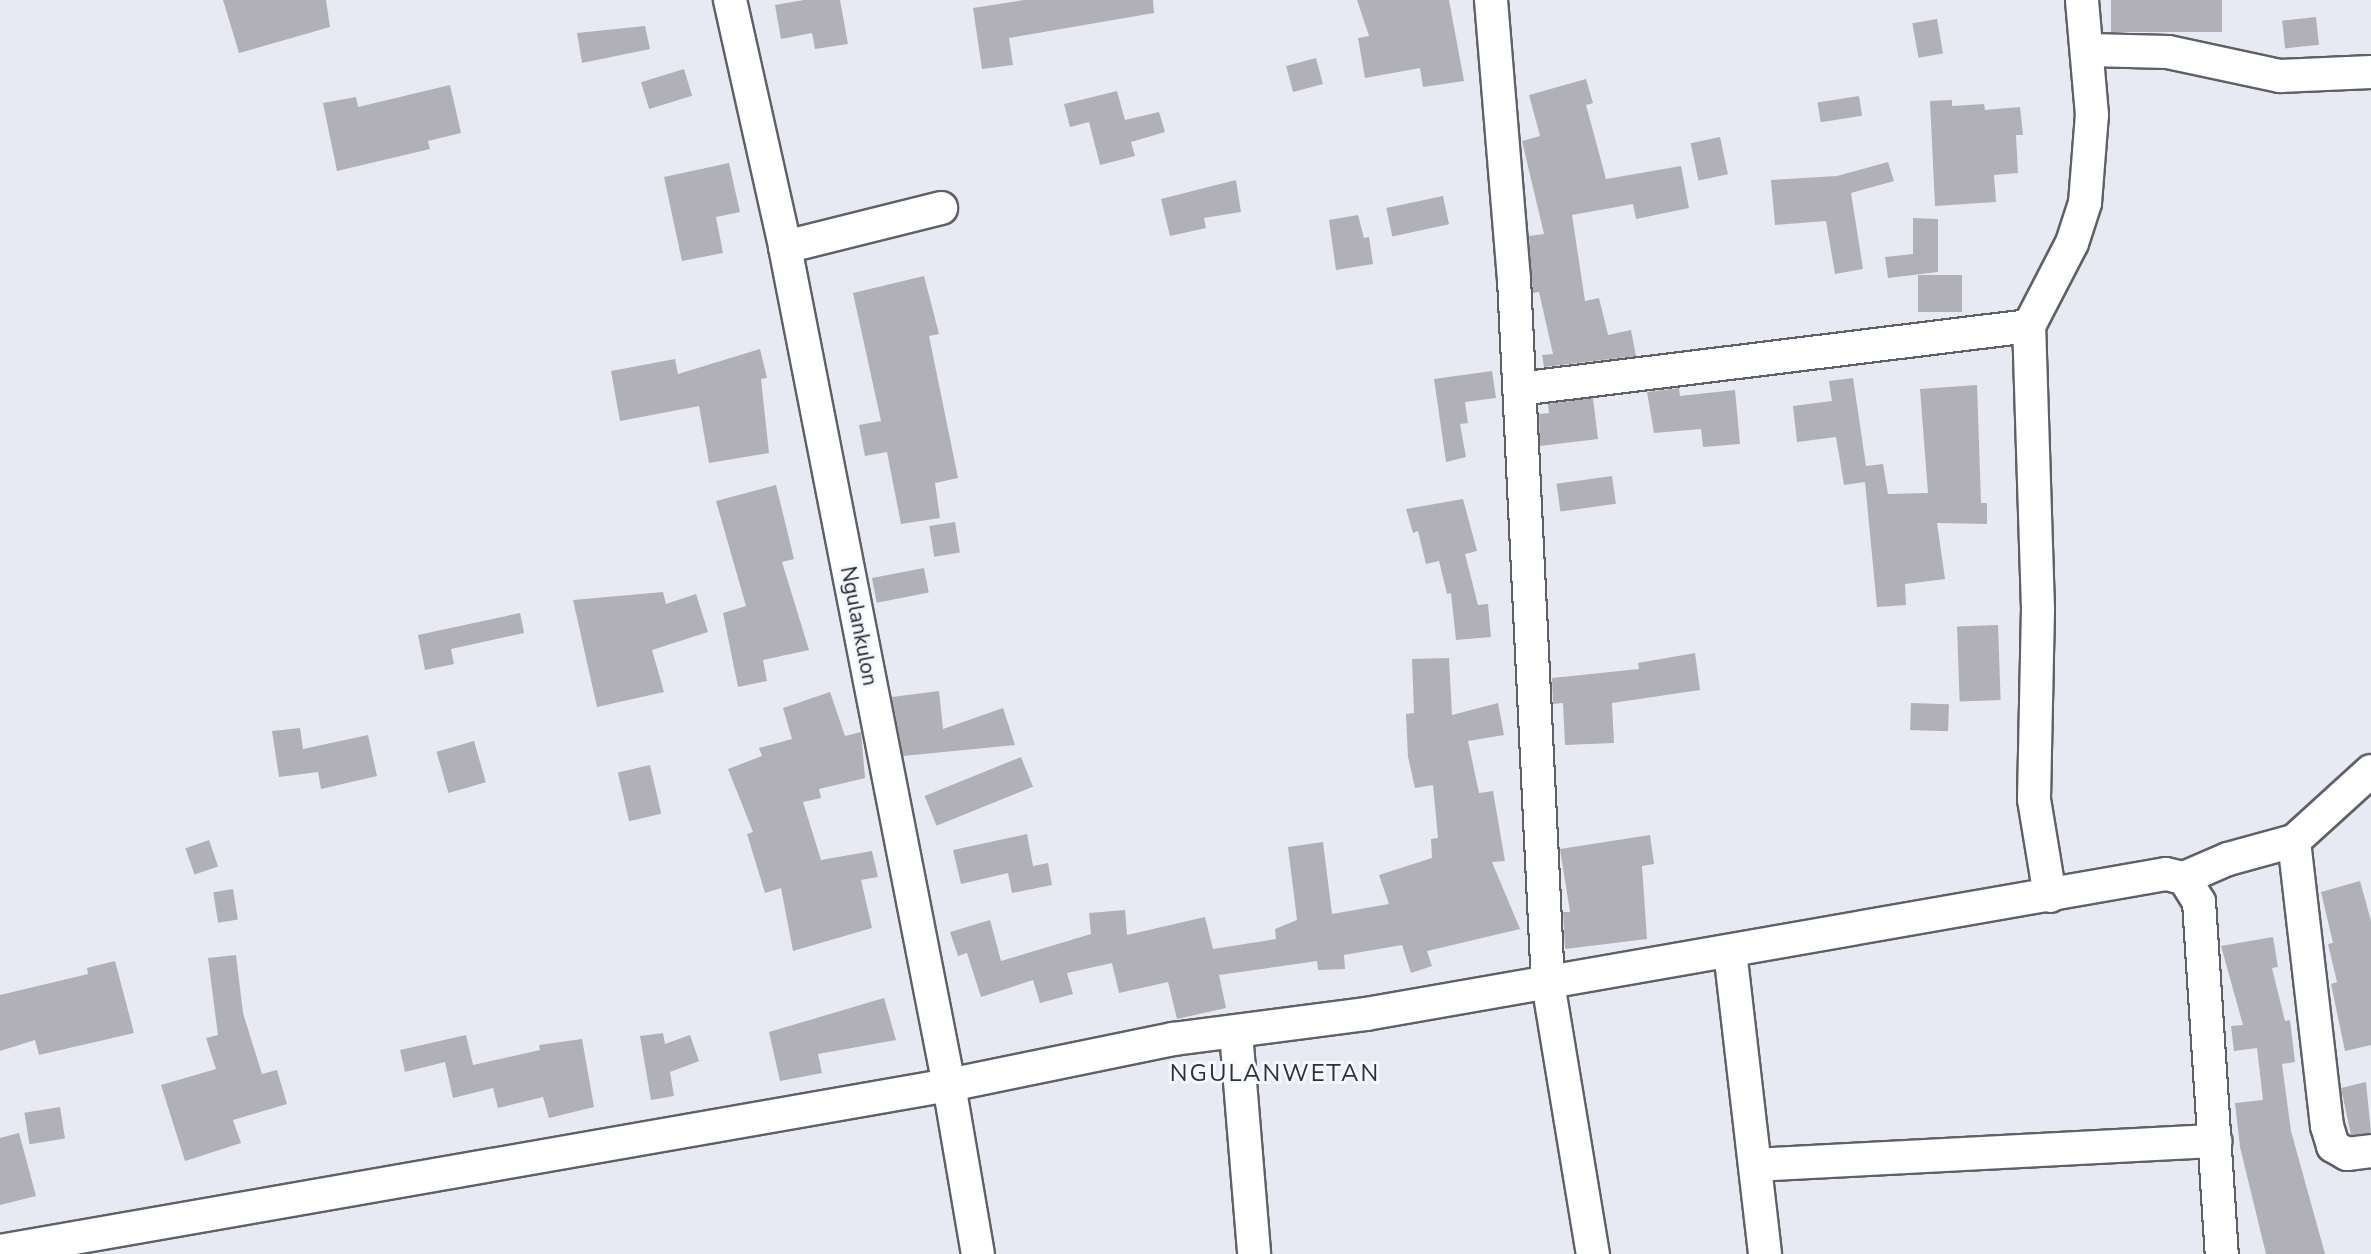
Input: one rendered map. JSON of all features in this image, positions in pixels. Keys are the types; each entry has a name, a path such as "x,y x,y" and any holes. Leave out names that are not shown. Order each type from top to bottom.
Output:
{"street":[{"name":"Ngulankulon","path":"730,0 785,247 949,1085 978,1254"},
{"path":"1491,0 1520,389 1548,983 1593,1254"},
{"path":"2050,896 2035,799 2038,610 2029,326 2072,243 2085,204 2092,115 2089,50 2082,0"},
{"path":"2089,50 2168,52 2280,76 2371,72"},
{"path":"785,247 941,208"},
{"path":"1520,389 2029,326"},
{"path":"0,1251 949,1085 1173,1039 1236,1033 1548,983 2166,874 2184,878 2228,859 2294,841 2371,771"},
{"path":"2294,841 2327,1126 2333,1146 2347,1154 2371,1151"},
{"path":"2184,878 2199,902 2222,1254"},
{"path":"1730,951 1765,1254"},
{"path":"1236,1033 1254,1254"},
{"path":"1755,1165 2215,1141"}],"building":[{"path":"223,0 326,0 330,27 239,53"},
{"path":"804,0 840,0 848,44 815,49 812,33 781,39 775,5"},
{"path":"1024,0 1153,0 1154,13 1009,38 1013,65 982,69 973,8"},
{"path":"1357,0 1449,0 1464,81 1423,87 1420,68 1365,78 1358,38 1369,36"},
{"path":"2111,0 2222,0 2222,32 2111,32"},
{"path":"2316,17 2319,45 2285,48 2282,21"},
{"path":"1937,19 1943,53 1918,58 1912,23"},
{"path":"645,26 650,49 582,63 577,33"},
{"path":"1316,58 1323,84 1293,92 1286,66"},
{"path":"684,69 692,96 649,109 641,82"},
{"path":"1586,79 1593,103 1586,105 1606,179 1681,166 1689,208 1636,219 1633,204 1572,215 1585,301 1599,298 1608,335 1631,330 1636,356 1544,367 1542,355 1553,354 1539,292 1533,293 1529,236 1544,234 1522,141 1540,136 1529,95"},
{"path":"450,85 461,133 428,141 430,149 337,171 323,103 356,97 358,107"},
{"path":"1117,91 1125,120 1159,112 1165,132 1131,142 1135,156 1100,165 1089,122 1070,127 1064,104"},
{"path":"1859,96 1862,116 1821,122 1818,103"},
{"path":"1952,100 1952,106 1984,104 1985,110 2020,107 2023,135 2016,135 2018,173 1994,175 1996,202 1935,206 1930,101"},
{"path":"1720,137 1728,174 1699,180 1691,143"},
{"path":"1888,162 1894,181 1851,193 1863,269 1835,274 1826,221 1775,225 1771,180 1837,176"},
{"path":"729,163 740,212 716,217 723,253 682,261 664,177"},
{"path":"1236,180 1241,212 1204,218 1206,228 1170,236 1161,199"},
{"path":"1443,196 1449,224 1392,236 1386,208"},
{"path":"1358,215 1364,238 1369,237 1373,264 1336,270 1329,220"},
{"path":"1913,218 1938,219 1938,272 1888,278 1885,257 1913,254"},
{"path":"1918,275 1962,275 1962,312 1918,312"},
{"path":"924,276 939,334 929,336 958,478 935,483 940,518 901,524 887,452 865,456 859,425 881,421 853,293"},
{"path":"760,349 767,378 761,379 769,453 709,463 699,406 620,421 611,371 675,359 678,374"},
{"path":"1492,371 1496,398 1465,402 1468,423 1460,424 1466,457 1446,462 1434,379"},
{"path":"1853,378 1866,466 1883,464 1888,494 1928,493 1920,389 1977,385 1981,503 1987,503 1987,524 1937,523 1945,579 1905,584 1906,605 1877,607 1865,482 1844,485 1836,437 1797,442 1793,406 1832,401 1829,381"},
{"path":"1679,388 1680,396 1735,390 1740,444 1703,447 1701,429 1654,433 1647,392"},
{"path":"1593,398 1598,439 1540,446 1539,414 1549,413 1548,404"},
{"path":"1612,476 1616,504 1560,512 1557,484"},
{"path":"776,485 794,559 782,562 809,650 763,660 767,681 738,687 723,613 746,606 716,501"},
{"path":"1463,499 1477,551 1465,554 1478,605 1488,604 1491,637 1456,640 1451,593 1447,594 1439,561 1426,564 1418,531 1413,533 1406,509"},
{"path":"955,522 960,553 934,557 929,526"},
{"path":"924,568 929,593 877,603 872,578"},
{"path":"663,592 666,604 696,594 708,632 652,650 664,692 597,707 573,600"},
{"path":"520,613 524,633 451,649 454,664 425,670 418,635"},
{"path":"1998,625 2001,700 1960,701 1957,626"},
{"path":"1695,653 1700,690 1612,703 1614,743 1565,745 1563,703 1553,704 1552,678 1639,669 1638,663"},
{"path":"1449,658 1452,715 1498,703 1504,735 1468,741 1479,793 1493,791 1505,861 1492,862 1520,929 1427,951 1432,966 1411,973 1402,945 1344,955 1345,969 1318,970 1317,961 1219,975 1226,1008 1177,1019 1168,982 1119,993 1112,963 1067,973 1073,994 1040,1003 1033,980 981,997 967,953 958,956 950,932 990,920 1001,961 1091,934 1089,913 1125,910 1127,935 1205,917 1213,949 1276,939 1275,929 1297,920 1288,847 1323,842 1332,914 1389,904 1379,875 1432,858 1431,839 1438,838 1433,785 1415,788 1408,757 1406,714 1414,713 1412,659"},
{"path":"939,691 943,729 1003,708 1015,745 903,756 892,697"},
{"path":"830,692 845,736 861,732 865,778 819,789 821,798 803,802 821,860 872,851 878,877 861,880 872,928 793,951 781,888 765,893 747,834 753,832 728,769 762,756 759,748 792,739 783,708"},
{"path":"1911,703 1949,704 1948,731 1910,730"},
{"path":"300,728 303,749 368,735 377,776 321,789 318,772 279,777 272,731"},
{"path":"474,741 486,782 448,793 437,752"},
{"path":"1021,757 1033,787 937,826 925,796"},
{"path":"650,765 661,814 629,821 618,772"},
{"path":"1027,834 1033,866 1048,863 1052,885 1012,893 1008,873 961,884 953,850"},
{"path":"1650,835 1654,864 1642,866 1647,939 1565,949 1563,912 1570,912 1560,849"},
{"path":"209,840 218,866 194,875 185,848"},
{"path":"2360,881 2371,921 2371,1045 2345,1051 2331,984 2337,982 2328,944 2333,943 2321,892"},
{"path":"233,889 238,920 218,923 213,892"},
{"path":"2273,937 2278,967 2272,968 2285,1021 2290,1020 2295,1062 2282,1064 2291,1131 2325,1254 2266,1254 2240,1147 2235,1103 2263,1100 2257,1048 2234,1051 2231,1026 2243,1025 2221,946"},
{"path":"236,955 243,1013 262,1074 277,1070 287,1104 233,1120 241,1143 185,1161 161,1085 216,1069 206,1038 218,1035 208,958"},
{"path":"115,961 134,1033 39,1055 35,1040 0,1051 0,995 88,974 87,968"},
{"path":"884,998 896,1040 818,1054 822,1073 780,1081 769,1032"},
{"path":"663,1033 665,1044 690,1035 699,1061 670,1072 674,1096 651,1100 640,1036"},
{"path":"466,1035 473,1065 540,1050 539,1045 582,1039 594,1107 549,1118 543,1097 498,1108 493,1088 453,1098 445,1062 405,1072 400,1050"},
{"path":"2366,1082 2371,1133 2351,1135 2341,1088"},
{"path":"60,1107 65,1139 29,1144 24,1113"},
{"path":"19,1133 36,1196 0,1205 0,1138"}],"district":[{"name":"NGULANWETAN","path":"1275,1074"}]}
